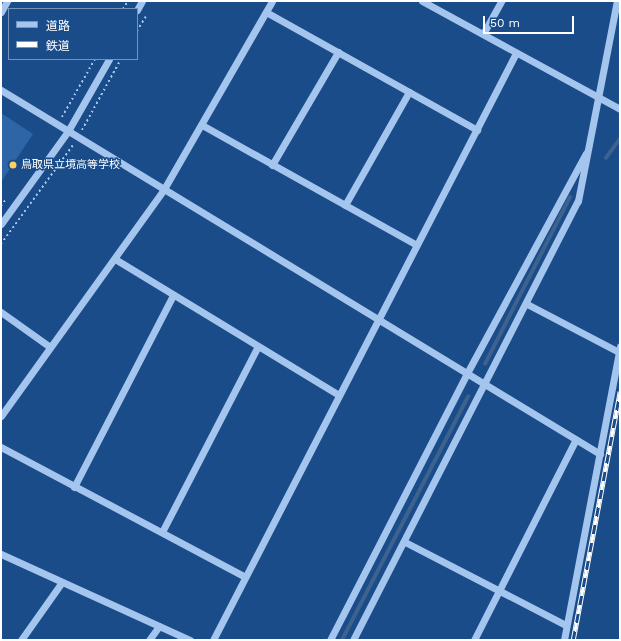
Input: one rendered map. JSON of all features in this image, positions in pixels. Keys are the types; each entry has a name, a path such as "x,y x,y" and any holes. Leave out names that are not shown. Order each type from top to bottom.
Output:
{"street":[{"path":"1,12 8,1"},
{"path":"1,416 164,189 272,1"},
{"path":"422,1 620,109"},
{"path":"483,34 501,1"},
{"path":"353,640 527,304 578,201 617,1"},
{"path":"266,12 477,130"},
{"path":"272,164 338,52"},
{"path":"213,640 416,244 516,53"},
{"path":"1,224 68,131 108,60"},
{"path":"1,90 466,375 600,454"},
{"path":"345,205 409,92"},
{"path":"202,125 416,244"},
{"path":"330,640 466,375 589,148"},
{"path":"115,258 173,295 339,395"},
{"path":"74,487 173,295"},
{"path":"527,304 619,349 564,640"},
{"path":"1,312 50,347"},
{"path":"162,532 258,346"},
{"path":"474,640 576,439"},
{"path":"1,447 74,487 162,532 245,578"},
{"path":"405,542 566,625"},
{"path":"1,554 190,640"},
{"path":"21,640 62,582"},
{"path":"149,640 159,626"}],"path":[{"path":"61,118 94,60"},
{"path":"82,130 121,60"},
{"path":"1,244 72,146 77,145"},
{"path":"1,206 10,193"}],"shaded area":[{"path":"1,113 33,134 1,182"}],"waterway":[{"path":"606,158 620,139"},
{"path":"485,364 570,197"},
{"path":"342,640 468,397"}],"railway":[{"path":"573,640 620,391"}],"place":[{"name":"鳥取県立境高等学校","path":"13,165"}]}
